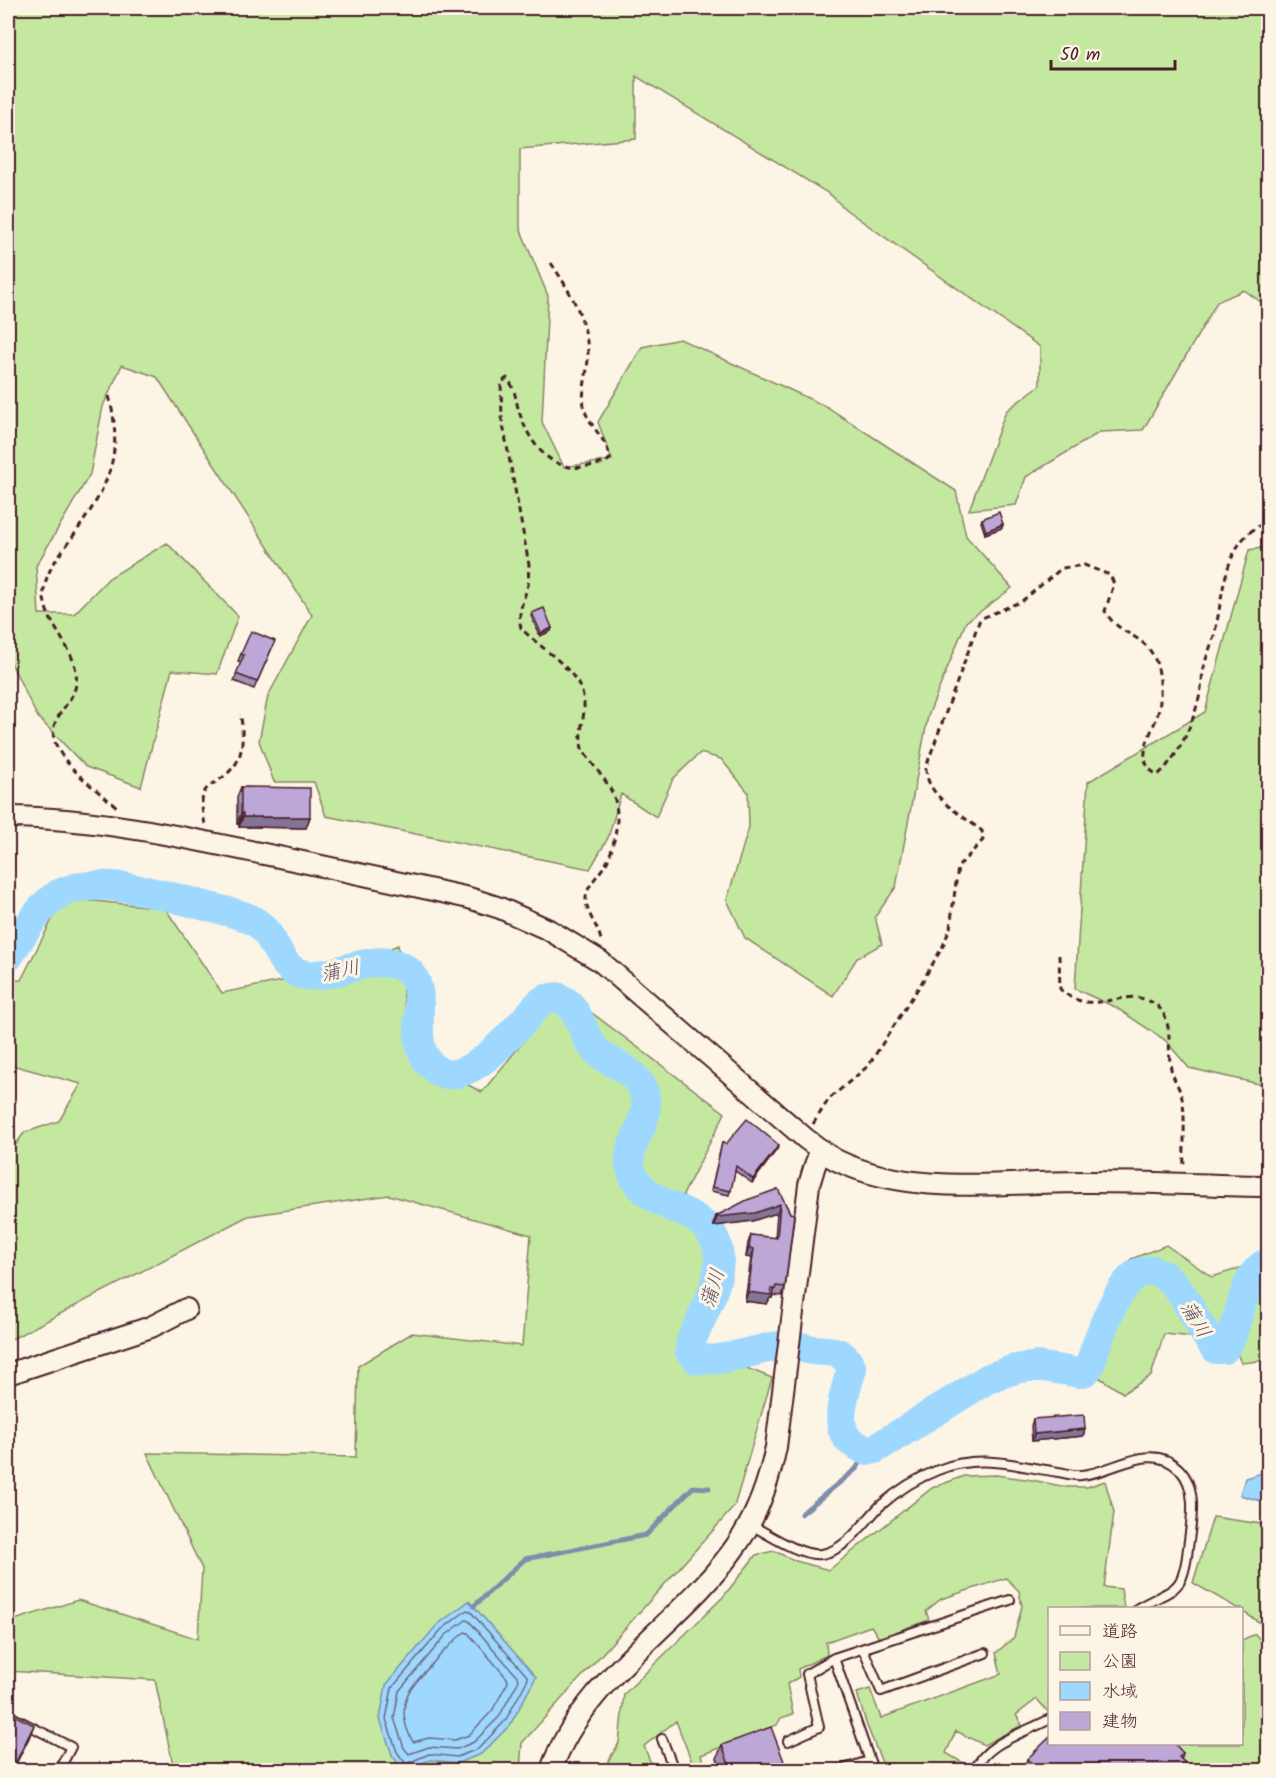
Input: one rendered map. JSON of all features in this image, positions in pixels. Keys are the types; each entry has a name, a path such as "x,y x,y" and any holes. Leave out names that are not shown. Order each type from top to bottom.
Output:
{"street":[{"path":"8,817 42,818 126,827 204,841 469,898 501,908 549,930 597,960 814,1145 836,1160 860,1169 920,1182 959,1184 1088,1182 1269,1186"},
{"path":"551,1770 560,1749 584,1709 711,1577 738,1544 750,1524 771,1470 784,1393 809,1185 815,1165 814,1145"},
{"path":"8,1374 151,1327 186,1309"}],"lane":[{"path":"750,1524 797,1549 810,1554 821,1554 842,1544 881,1505 898,1492 919,1479 962,1462 983,1460 1080,1475 1104,1470 1130,1460 1155,1456 1180,1470 1192,1493 1186,1571 1176,1587 1140,1607"},
{"path":"788,1741 819,1727 807,1674 834,1658 1010,1600"},
{"path":"863,1649 881,1691 986,1653"},
{"path":"834,1658 873,1770"},
{"path":"8,1715 71,1747 59,1770"},
{"path":"975,1770 984,1755 994,1747 1048,1720"},
{"path":"662,1739 674,1770"},
{"path":"840,1770 869,1761"}],"path":[{"path":"551,263 567,286 584,326 588,357 583,392 585,409 590,423 610,453 610,459 605,464 572,469 559,466 549,459 531,436 518,409 514,388 507,378 501,383 501,409 529,565 528,584 520,613 521,628 564,666 581,689 584,702 581,739 583,750 617,799 617,821 613,843 607,860 587,893 585,901 589,917 600,935 602,952 597,960"},
{"path":"109,396 116,420 116,447 112,468 78,529 50,568 44,594 48,612 76,671 75,693 56,721 52,735 57,750 118,807 127,818 126,827"},
{"path":"814,1145 815,1118 829,1099 874,1059 944,946 950,928 958,867 982,840 982,831 937,795 930,786 926,774 926,766 980,619 1022,601 1062,568 1084,565 1110,575 1114,584 1105,611 1110,619 1142,640 1151,650 1160,681 1159,711 1145,746 1145,760 1153,772 1158,775 1168,765 1186,735 1199,695 1216,628 1222,586 1230,563 1246,534 1256,526 1269,522"},
{"path":"204,841 206,828 201,802 203,794 209,785 236,764 243,734 241,714"},
{"path":"1059,956 1060,989 1069,998 1095,1003 1131,999 1147,1000 1161,1010 1169,1028 1171,1071 1182,1099 1184,1184"}],"green space":[{"path":"8,8 1268,8 1268,307 1244,290 1217,302 1143,430 1100,432 1026,477 1016,505 969,510 1006,411 1040,385 1040,347 845,209 831,195 636,76 636,139 520,149 520,228 548,296 542,422 564,467 612,460 598,422 642,347 680,339 827,407 956,491 966,536 1012,588 966,622 928,716 896,887 875,917 882,944 857,958 833,996 745,938 727,900 749,827 748,792 721,759 700,753 673,779 656,817 621,794 608,838 590,869 326,816 314,782 274,782 259,741 268,696 312,615 157,377 122,365 103,406 90,474 36,566 39,614 74,614 109,578 167,543 238,616 217,674 172,670 141,787 86,767 37,716 8,657"},
{"path":"1268,547 1268,1086 1189,1068 1165,1040 1115,1007 1075,989 1088,782 1205,712 1249,550"},
{"path":"63,898 165,908 222,993 336,970 398,945 410,1056 482,1092 564,992 725,1113 683,1195 718,1240 701,1350 772,1378 734,1507 522,1743 520,1770 174,1770 155,1680 8,1671 8,1622 78,1600 198,1639 202,1569 147,1453 356,1457 358,1366 412,1333 522,1346 531,1235 389,1195 248,1216 8,1341 8,1155 24,1133 59,1121 81,1084 8,1064 8,981 21,980"},
{"path":"1166,1245 1212,1277 1268,1262 1268,1360 1241,1363 1232,1341 1164,1334 1151,1376 1123,1393 1077,1363 1110,1293 1131,1259"},
{"path":"996,1475 1066,1487 1087,1487 1105,1481 1114,1512 1104,1587 1121,1589 1124,1607 1048,1607 1048,1712 1037,1699 1016,1715 1022,1725 984,1745 956,1731 946,1753 970,1767 970,1770 885,1770 867,1726 857,1693 870,1689 881,1718 1001,1674 996,1653 1014,1637 1022,1606 1019,1591 1006,1578 941,1599 926,1611 929,1620 879,1638 871,1626 826,1642 827,1655 798,1669 799,1677 787,1684 793,1714 781,1718 777,1725 701,1755 706,1770 695,1770 676,1721 644,1746 652,1766 641,1770 603,1770 619,1743 624,1694 723,1597 756,1555 774,1551 796,1561 829,1570 932,1488 964,1476"},
{"path":"1213,1517 1268,1525 1268,1628 1243,1612 1243,1607 1235,1607 1193,1583"},
{"path":"1255,1634 1268,1649 1268,1770 1192,1770 1166,1745 1243,1745 1243,1640"}],"water":[{"path":"1268,1471 1268,1503 1240,1495 1245,1478"},
{"path":"469,1601 536,1677 510,1725 481,1754 458,1763 430,1760 403,1770 392,1755 380,1719 386,1685 437,1625"}],"building":[{"path":"999,512 1003,524 986,531 982,519"},
{"path":"544,608 552,628 541,633 532,613"},
{"path":"251,631 275,641 257,682 236,674 244,655 241,654"},
{"path":"241,787 310,788 310,817 243,817"},
{"path":"747,1119 779,1145 753,1179 736,1166 731,1191 712,1187 722,1143 726,1144"},
{"path":"778,1189 790,1213 794,1214 785,1287 776,1286 775,1289 771,1289 771,1295 748,1292 754,1249 749,1248 751,1235 777,1238 780,1204 755,1213 716,1216 747,1200"},
{"path":"1084,1415 1085,1429 1034,1434 1033,1419"},
{"path":"8,1712 34,1725 12,1770 8,1770"},
{"path":"771,1727 785,1764 772,1770 731,1770 722,1745"},
{"path":"1048,1739 1048,1745 1176,1745 1183,1753 1179,1757 1192,1770 1027,1770 1033,1765 1027,1759"}],"waterway":[{"name":"蒲川","path":"8,957 44,906 59,894 75,888 93,886 132,888 232,913 245,917 263,928 284,962 296,972 321,975 379,962 394,964 407,970 418,990 420,1045 425,1057 433,1067 445,1074 468,1069 491,1054 544,1000 557,997 565,1001 578,1016 595,1049 633,1076 644,1092 645,1114 630,1157 633,1175 641,1187 653,1197 700,1221 713,1235 718,1251 718,1268 708,1304 691,1341 690,1351 697,1359 709,1360 790,1345 841,1354 852,1369 842,1404 843,1431 851,1442 867,1451 875,1449 989,1378 1015,1369 1037,1366 1080,1373 1086,1371 1115,1301 1130,1279 1141,1272 1152,1270 1172,1282 1216,1349 1224,1349 1234,1329 1252,1277 1259,1268 1268,1263"},
{"path":"801,1514 856,1469 867,1451"},
{"path":"474,1606 525,1559 646,1535 693,1487 709,1488"}]}
